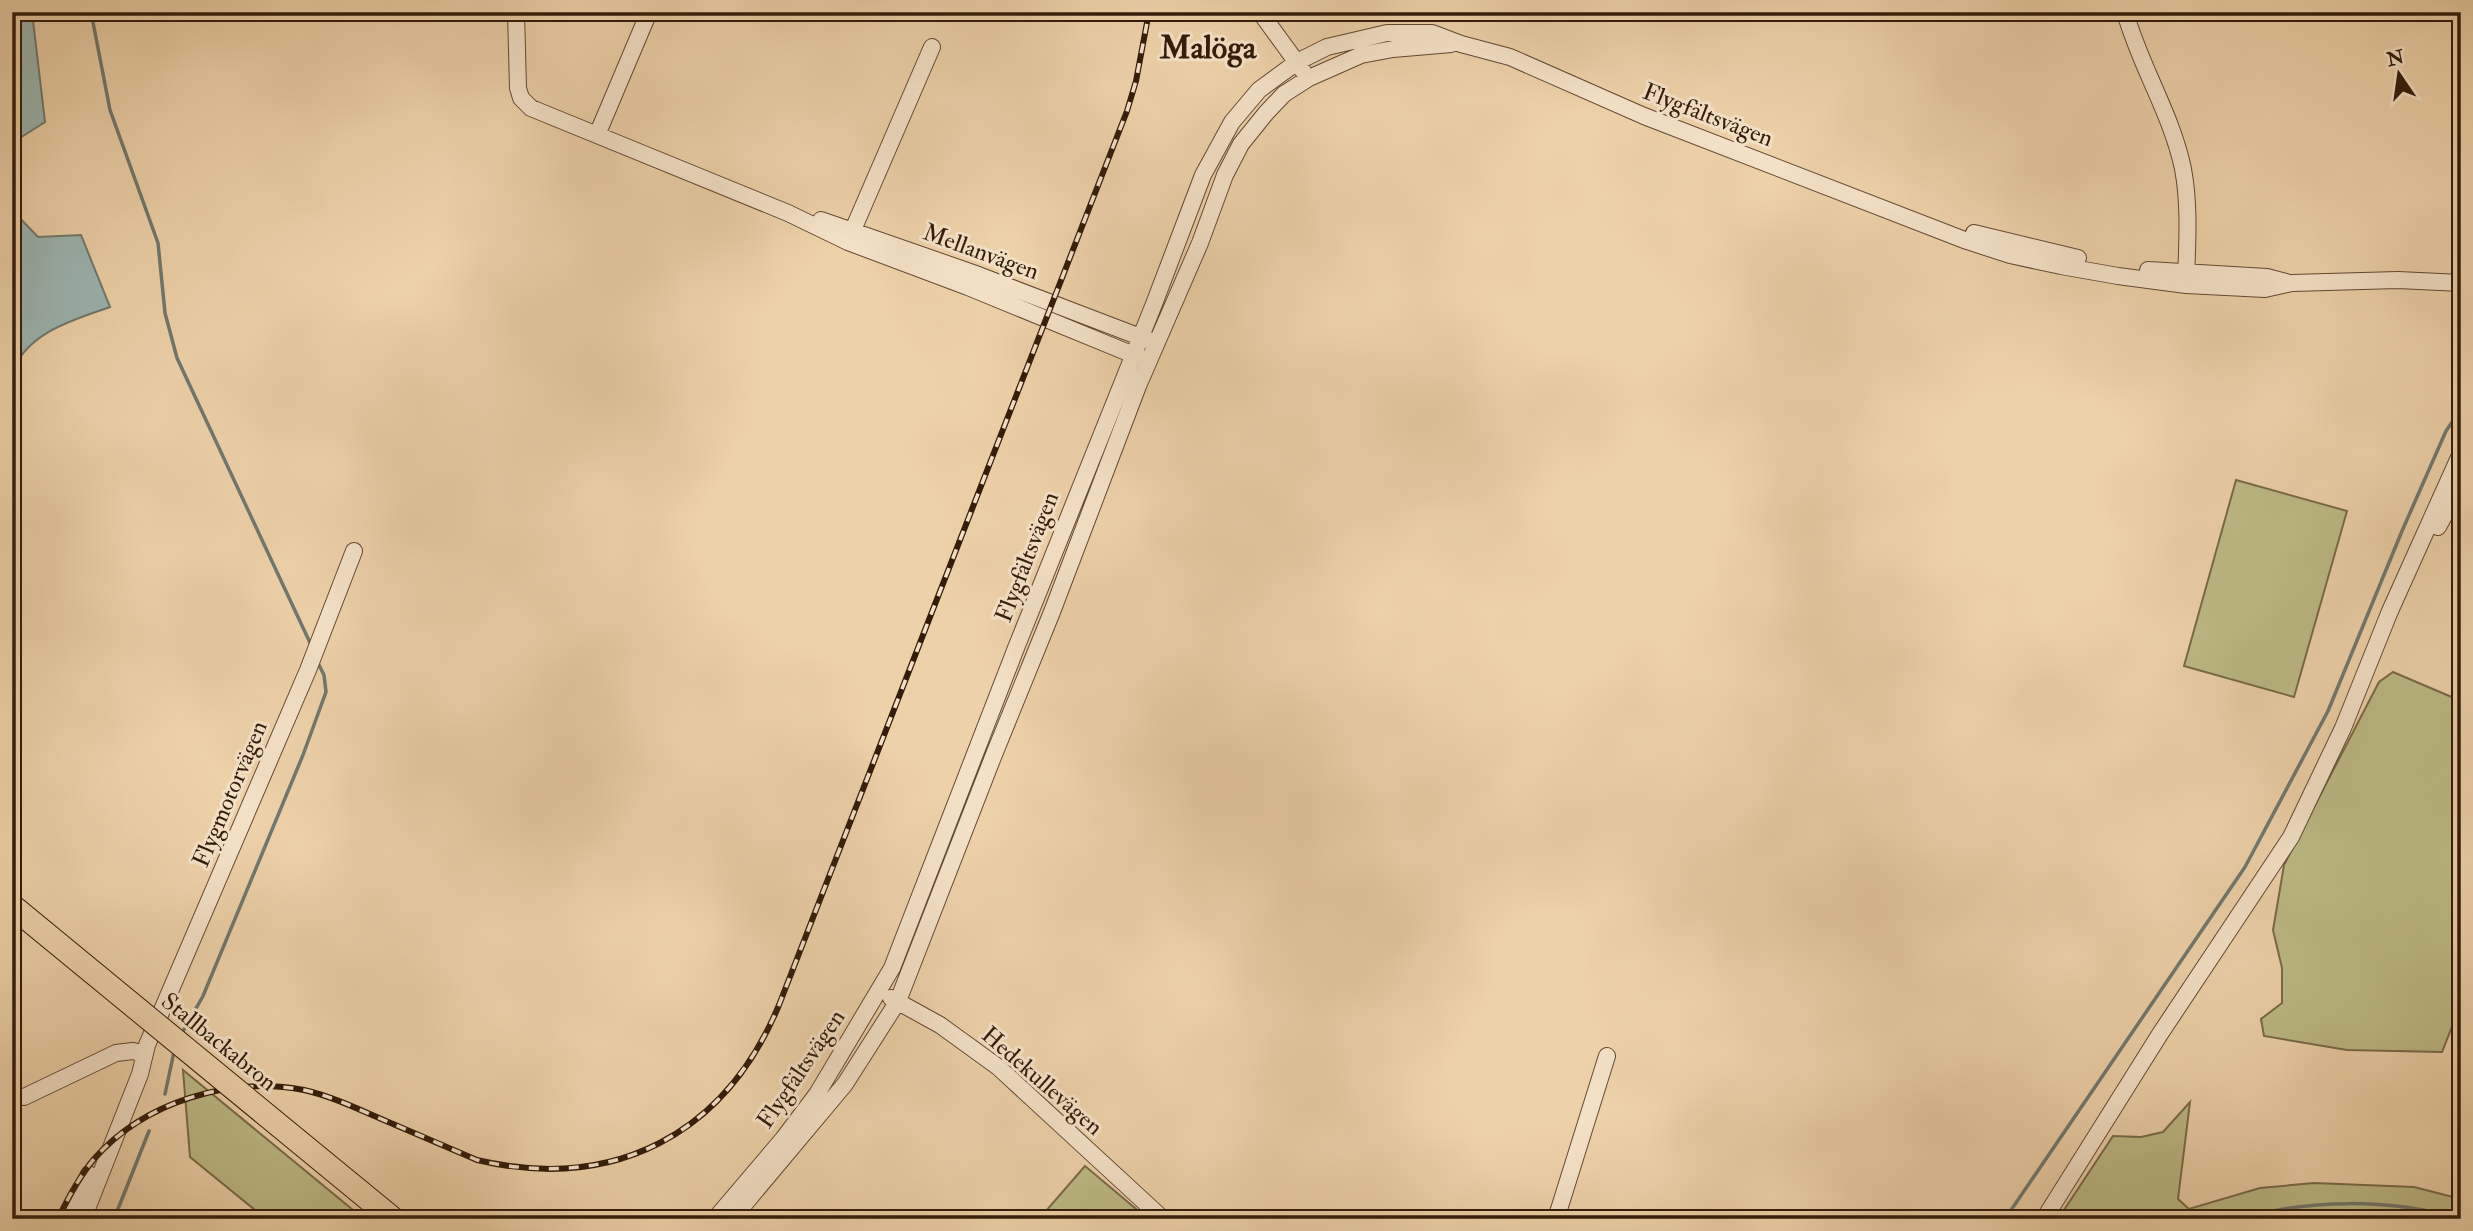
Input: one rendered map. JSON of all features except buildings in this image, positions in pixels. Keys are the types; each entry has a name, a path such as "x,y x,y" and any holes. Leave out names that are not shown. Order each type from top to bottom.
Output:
{"highway":[{"name":"Stallbackabron","path":"12,906 393,1219"}],"street":[{"name":"Mellanvägen","path":"516,12 517,76 521,98 531,108 788,213 806,224 851,236 1157,344"},
{"path":"597,135 649,12"},
{"path":"1260,12 1309,78"},
{"path":"2125,12 2173,135 2183,169 2188,217 2187,279"},
{"name":"Flygfältsvägen","path":"715,1219 783,1139 817,1094 892,968 997,695 1215,150 1232,122 1259,90 1297,62 1327,47 1387,33 1432,33 1510,57 1644,116 1940,229 1970,232 2077,258 2187,279 2267,277 2292,283 2442,280 2461,283"},
{"name":"Flygfältsvägen","path":"732,1219 845,1084 898,1001 1149,362 1200,243 1225,175 1241,144 1284,94 1309,78 1361,55 1393,49 1461,44"},
{"path":"851,236 932,47"},
{"name":"Mellanvägen","path":"851,236 1149,362"},
{"path":"2343,728 2390,611 2461,453"},
{"path":"2044,1219 2161,1034 2291,837 2400,616 2438,527 2461,485"},
{"name":"Flygmotorvägen","path":"70,1219 134,1069 144,1054 308,670 354,551"},
{"name":"Hedekullevägen","path":"879,993 940,1025 998,1068 1163,1219"},
{"path":"24,1097 116,1053 133,1051 144,1054"},
{"name":"Flygmotorvägen","path":"83,1219 140,1074 144,1054"},
{"path":"1556,1219 1607,1056"}],"shaded area":[{"path":"2236,480 2347,511 2294,697 2184,666"},
{"path":"2393,672 2461,701 2461,1004 2442,1052 2347,1050 2264,1036 2261,1019 2282,1003 2282,968 2273,930 2284,865 2379,682"},
{"path":"183,1070 364,1219 266,1219 190,1157"},
{"path":"2190,1102 2178,1199 2189,1209 2260,1188 2314,1183 2414,1187 2461,1199 2461,1219 2058,1219 2113,1136 2141,1137 2163,1132"},
{"path":"1085,1166 1148,1219 1039,1219"}],"water":[{"path":"12,12 32,12 45,122 12,143"},
{"path":"12,210 38,237 81,235 110,307 53,329 40,337 19,358 12,372"}],"waterway":[{"path":"91,12 110,110 158,243 165,313 177,358 312,647"},
{"path":"2005,1219 2245,867 2328,711 2446,431 2461,409"},
{"path":"181,1035 203,996 303,755 326,692 324,675 317,661"},
{"path":"165,1094 174,1052"},
{"path":"114,1219 149,1131"},
{"path":"2237,1219 2292,1208 2349,1204 2406,1207 2461,1219"}],"railway":[{"path":"58,1219 83,1173 114,1139 163,1108 218,1091 247,1087 304,1090 342,1102 477,1160 527,1168 574,1168 619,1159 659,1143 696,1120 728,1089 756,1050 779,1005 1127,111 1136,81 1149,12"}],"district":[{"name":"Malöga","path":"1208,48"}]}
